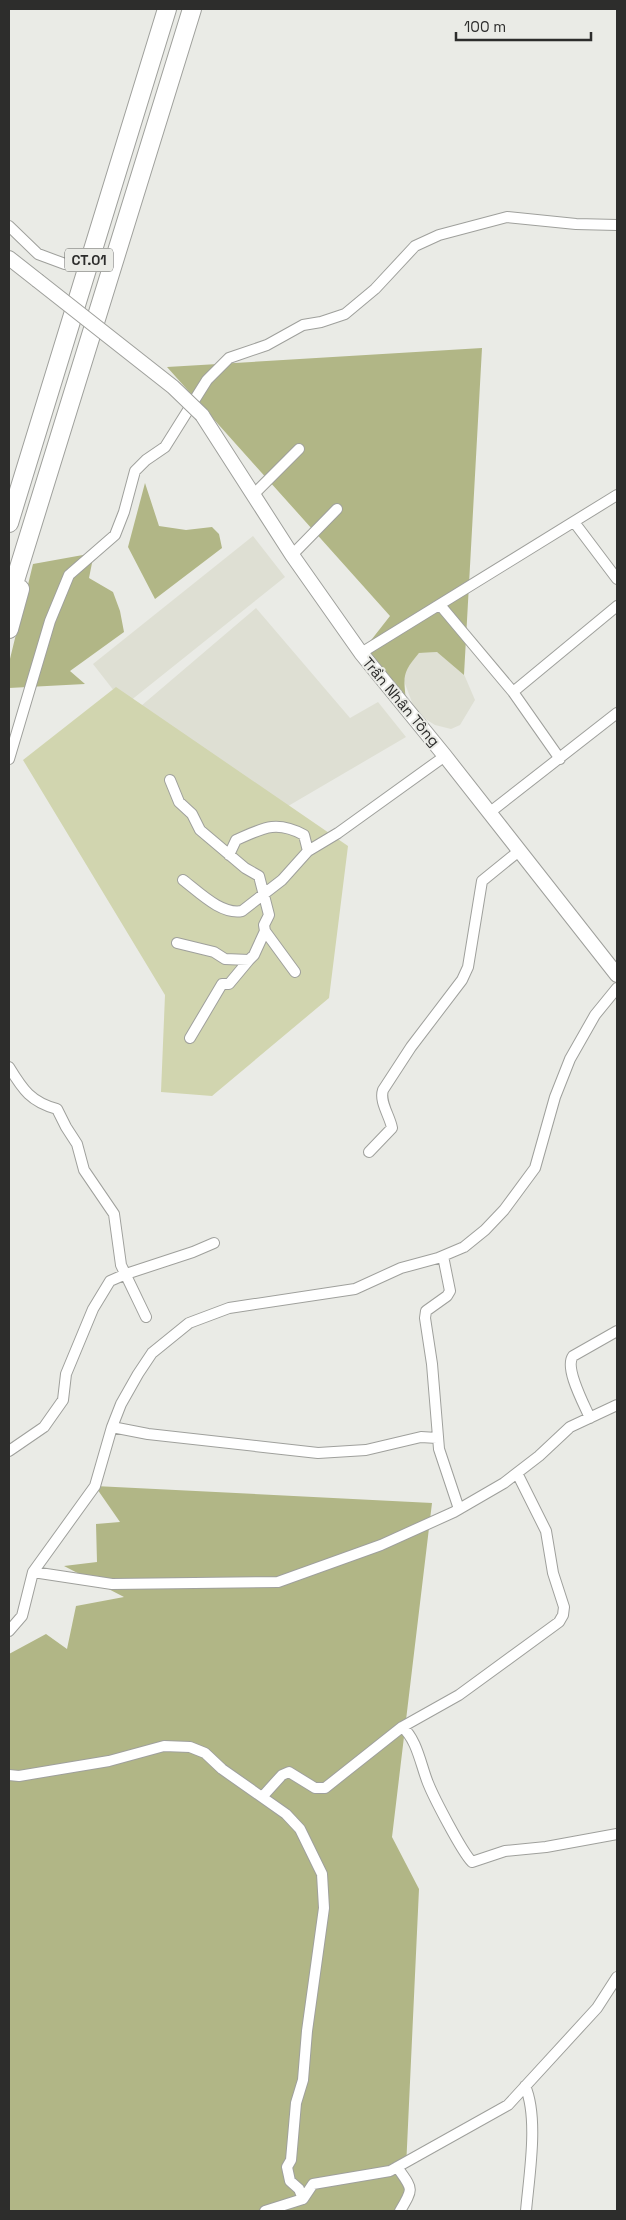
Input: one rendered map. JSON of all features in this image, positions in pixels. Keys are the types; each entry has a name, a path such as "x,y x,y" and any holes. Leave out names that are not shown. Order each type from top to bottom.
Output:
{"highway":[{"name":"CT.01","path":"10,512 167,9"},
{"name":"CT.01","path":"30,542 58,441 192,9"},
{"path":"9,600 30,542"},
{"path":"9,629 30,542"}],"street":[{"path":"9,759 50,621 69,575 115,535 124,512 135,471 146,460 165,447 203,385 230,358 267,344 303,324 321,322 345,314 376,290 415,246 439,235 506,216 576,224 617,225"},
{"path":"9,226 38,254 64,264"},
{"name":"Trần Nhân Tông","path":"9,258 173,387 202,415 292,555 361,654 445,756 617,975"},
{"path":"254,494 299,449"},
{"path":"361,654 617,495"},
{"path":"292,555 337,510"},
{"path":"574,522 617,579"},
{"path":"440,605 513,692 560,759"},
{"path":"513,692 617,606"},
{"path":"489,813 617,713"},
{"path":"183,880 223,908 235,912 242,911 282,880 308,851 338,833 445,756"},
{"path":"170,780 179,802 192,814 200,830 245,868 259,876 269,916 264,925 265,931 295,972"},
{"path":"230,855 236,840 263,828 288,826 304,835 308,851"},
{"path":"370,1152 392,1128 391,1119 382,1098 383,1090 411,1047 453,992 468,967 482,881 519,851"},
{"path":"190,1038 222,984 230,984 254,955 265,931"},
{"path":"177,943 214,952 225,959 249,960"},
{"path":"9,1631 22,1616 33,1572 95,1486 112,1427 121,1404 152,1353 190,1323 229,1308 355,1289 401,1268 444,1256 464,1247 485,1230 504,1210 535,1168 555,1097 570,1059 595,1015 617,988"},
{"path":"9,1067 18,1082 39,1104 57,1109 77,1144 84,1170 114,1214 118,1250 126,1274 146,1318"},
{"path":"9,1451 44,1428 63,1400 66,1374 93,1309 110,1281 214,1243"},
{"path":"444,1256 450,1291 447,1296 426,1311 425,1318 432,1364 437,1438 459,1509"},
{"path":"590,1418 571,1371 570,1360 573,1356 617,1331"},
{"path":"33,1572 112,1584 278,1582 381,1545 459,1509 504,1483 539,1456 570,1427 617,1405"},
{"path":"112,1427 148,1434 318,1453 366,1450 421,1437 437,1438"},
{"path":"262,1796 282,1775 289,1772 315,1788 325,1788 402,1727 459,1695 562,1618 564,1607 553,1573 546,1530 517,1473"},
{"path":"402,1727 408,1732 416,1749 429,1786 472,1862 505,1852 617,1834"},
{"path":"9,1776 20,1776 109,1761 154,1748 172,1745 190,1747 205,1753 222,1770 286,1814 300,1829 322,1874 324,1908 307,2032 303,2080 296,2103 292,2160 287,2167 290,2181 298,2189 303,2199"},
{"path":"265,2211 303,2199 313,2184 390,2171 508,2105 597,2008 617,1977"},
{"path":"525,2086 531,2102 532,2124 526,2211"},
{"path":"397,2167 410,2186 411,2191 400,2211"}],"shaded area":[{"path":"253,536 285,577 125,705 93,664"},
{"path":"256,608 350,718 378,702 406,737 266,819 141,706"},
{"path":"437,652 460,665 475,700 460,725 451,729 435,725 416,713 404,681 406,668 419,653"}],"green space":[{"path":"482,348 464,675 437,652 419,653 405,674 406,700 361,653 390,616 167,367"},
{"path":"145,483 159,526 186,530 212,527 219,534 222,548 155,599 128,547"},
{"path":"94,553 89,578 113,592 120,611 124,632 70,671 85,684 9,688 9,663 33,564"},
{"path":"116,687 348,846 329,998 212,1096 161,1092 165,995 23,760"},
{"path":"95,1486 432,1503 392,1837 419,1889 404,2211 9,2211 9,1654 46,1634 67,1649 76,1606 124,1597 64,1566 97,1562 96,1524 120,1522"}]}
